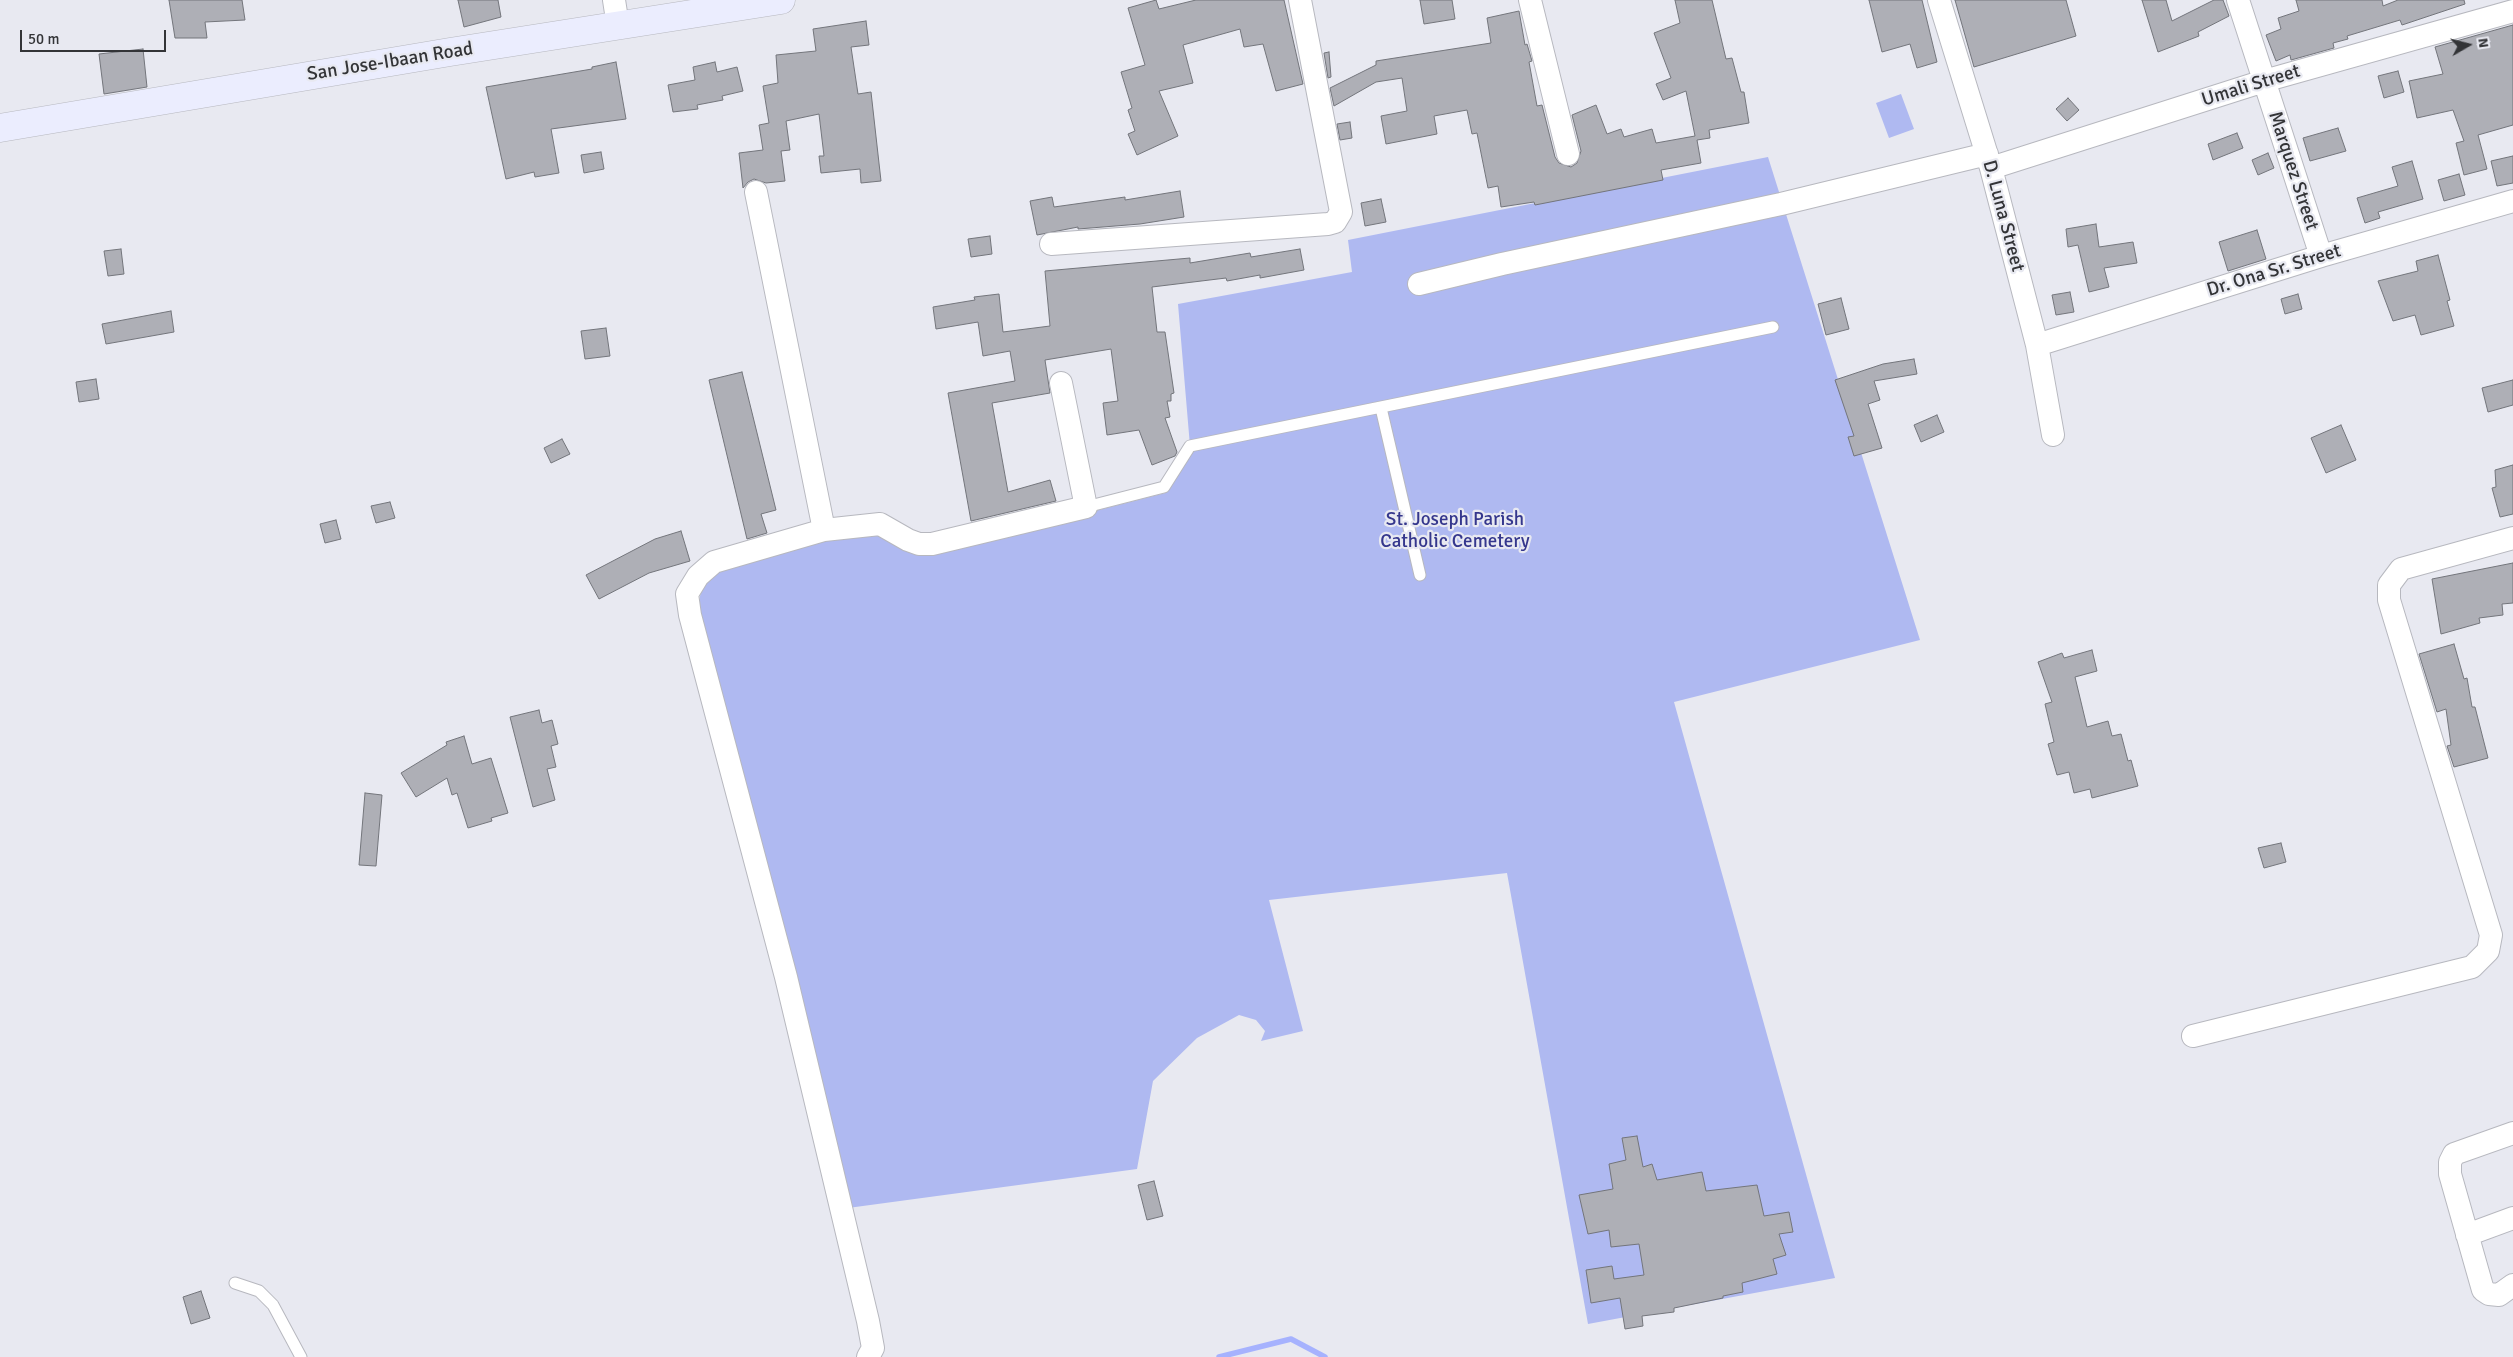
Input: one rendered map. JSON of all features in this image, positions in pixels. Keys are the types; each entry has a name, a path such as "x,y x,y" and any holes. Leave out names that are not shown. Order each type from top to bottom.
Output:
{"main road":[{"name":"San Jose-Ibaan Road","path":"0,128 616,13 781,0"}],"street":[{"path":"1051,244 1335,222 1341,212 1300,0"},
{"path":"1530,0 1568,154"},
{"name":"D. Luna Street","path":"1939,0 1989,161 2037,345 2053,435"},
{"name":"Marquez Street","path":"2238,0 2321,256"},
{"name":"Umali Street","path":"1418,284 1502,264 1989,161 2513,11"},
{"path":"756,192 824,530"},
{"name":"Dr. Ona Sr. Street","path":"2037,345 2321,256 2513,201"},
{"path":"868,1357 873,1348 868,1321 786,977 690,615 688,594 698,576 714,562 824,530 880,524 908,540 919,544 932,544 1086,507 1061,384"},
{"path":"2193,1036 2472,967 2488,951 2491,935 2388,600 2389,585 2402,569 2513,538"},
{"path":"2513,1132 2454,1154 2450,1162 2450,1174 2483,1290 2489,1294 2499,1295 2513,1285"},
{"path":"2467,1235 2513,1218"}],"lane":[{"path":"1086,507 1164,487 1190,446 1773,327"},
{"path":"1381,408 1420,574"},
{"path":"235,1283 259,1291 273,1305 301,1357"}],"green space":[{"path":"1901,94 1914,129 1889,138 1876,103"},
{"name":"St. Joseph Parish Catholic Cemetery","path":"1768,157 1920,640 1674,702 1835,1278 1588,1324 1507,873 1269,900 1303,1031 1261,1041 1265,1031 1256,1020 1239,1015 1197,1038 1153,1081 1137,1169 848,1208 698,609 702,584 716,569 877,527 934,552 1165,493 1190,446 1178,304 1352,272 1348,240"}],"building":[{"path":"169,0 242,0 245,20 205,22 207,38 175,38"},
{"path":"458,0 498,0 501,17 464,27"},
{"path":"1156,0 1159,9 1196,0 1284,0 1303,84 1276,91 1263,44 1244,47 1240,29 1183,45 1193,83 1159,91 1178,136 1137,155 1128,134 1135,131 1128,110 1132,108 1121,72 1145,65 1128,8"},
{"path":"1420,0 1452,0 1455,19 1424,24"},
{"path":"1675,0 1712,0 1726,59 1732,58 1741,92 1744,92 1749,123 1709,130 1710,138 1697,140 1701,163 1661,170 1663,180 1535,205 1534,202 1501,207 1498,186 1488,188 1477,133 1472,134 1467,110 1434,116 1437,134 1386,144 1381,116 1407,111 1402,78 1376,82 1334,106 1330,88 1376,65 1376,61 1491,43 1487,18 1519,11 1525,45 1527,44 1532,61 1529,62 1537,106 1542,105 1555,157 1559,163 1571,167 1577,163 1581,151 1572,115 1596,105 1607,134 1621,129 1624,137 1652,129 1656,143 1695,136 1686,91 1663,100 1656,84 1671,78 1654,33 1680,23"},
{"path":"1869,0 1922,0 1937,62 1917,68 1910,44 1882,52"},
{"path":"1955,0 2066,0 2076,36 1974,67"},
{"path":"2142,0 2166,0 2172,21 2214,0 2223,0 2229,16 2198,32 2199,36 2158,52"},
{"path":"2296,0 2382,0 2383,6 2398,0 2464,0 2465,4 2402,25 2400,20 2347,36 2348,39 2333,43 2334,48 2291,60 2290,55 2276,61 2266,35 2281,29 2278,18 2299,11"},
{"path":"866,21 869,45 851,47 858,94 871,92 881,181 861,183 860,169 821,173 819,156 824,156 819,114 786,121 790,150 781,151 785,181 766,183 754,179 743,188 739,153 763,150 759,125 769,123 763,86 778,83 776,55 816,51 813,29"},
{"path":"2513,25 2513,125 2478,135 2487,169 2464,175 2456,143 2464,141 2453,110 2417,118 2409,81 2443,74 2435,47"},
{"path":"143,49 147,87 104,94 99,54"},
{"path":"1329,52 1331,77 1328,78 1324,53"},
{"path":"616,62 626,119 551,129 559,173 535,177 534,172 506,179 486,87 592,69 592,67"},
{"path":"715,62 717,72 737,67 743,91 722,96 723,100 697,105 698,109 673,112 668,85 695,80 693,67"},
{"path":"2398,71 2404,92 2384,98 2378,76"},
{"path":"2068,98 2079,110 2067,121 2056,109"},
{"path":"1350,122 1352,138 1340,140 1337,124"},
{"path":"2338,128 2346,151 2310,161 2303,138"},
{"path":"2237,133 2243,148 2213,160 2208,144"},
{"path":"601,152 604,169 584,173 581,155"},
{"path":"2268,153 2274,168 2258,175 2252,160"},
{"path":"2513,156 2513,183 2497,186 2491,161"},
{"path":"2412,161 2423,199 2378,212 2380,218 2365,223 2357,198 2398,186 2392,167"},
{"path":"2459,174 2465,195 2444,201 2438,180"},
{"path":"1180,191 1184,217 1140,224 1078,229 1078,227 1037,235 1030,201 1052,197 1054,207 1125,197 1125,200"},
{"path":"1381,199 1386,222 1365,226 1361,203"},
{"path":"2096,224 2099,247 2133,242 2137,263 2104,268 2109,287 2089,292 2078,245 2068,247 2066,229"},
{"path":"2257,230 2266,259 2228,271 2219,242"},
{"path":"990,236 992,254 971,257 968,239"},
{"path":"121,249 124,274 108,276 104,251"},
{"path":"1300,249 1304,270 1260,278 1260,275 1227,281 1226,278 1152,287 1157,332 1165,332 1174,393 1171,394 1171,401 1167,401 1170,417 1165,418 1177,452 1175,456 1152,465 1139,430 1107,435 1103,403 1118,401 1111,349 1045,360 1050,393 992,403 1008,492 1050,480 1056,501 971,521 948,393 1015,381 1010,351 983,356 978,322 936,329 933,307 975,300 974,297 999,294 1003,332 1050,326 1045,271 1190,258 1190,263 1250,253 1251,257"},
{"path":"2438,255 2450,300 2447,301 2454,326 2421,335 2415,315 2393,321 2378,281 2418,271 2416,261"},
{"path":"2070,292 2074,312 2056,315 2052,295"},
{"path":"2298,294 2302,309 2285,314 2281,299"},
{"path":"1841,298 1849,329 1826,335 1818,304"},
{"path":"171,311 174,332 106,344 102,324"},
{"path":"606,328 610,356 585,359 581,331"},
{"path":"1914,359 1917,374 1874,381 1880,400 1868,404 1882,448 1854,456 1848,437 1854,436 1835,380 1883,364"},
{"path":"742,372 776,510 761,514 767,533 747,539 709,380"},
{"path":"96,379 99,399 79,402 76,382"},
{"path":"2513,380 2513,405 2488,412 2482,388"},
{"path":"1937,415 1944,432 1921,442 1914,425"},
{"path":"2341,425 2356,460 2326,473 2311,438"},
{"path":"562,439 570,454 551,463 544,448"},
{"path":"2513,465 2513,514 2500,517 2492,488 2496,487 2495,470"},
{"path":"390,502 395,518 376,523 371,506"},
{"path":"336,520 341,539 325,543 320,524"},
{"path":"681,531 690,561 649,573 599,599 586,575 655,539"},
{"path":"2513,563 2513,603 2502,604 2503,615 2479,618 2480,623 2441,634 2432,579"},
{"path":"2454,644 2464,679 2467,678 2472,707 2475,707 2488,758 2454,767 2447,746 2451,745 2446,709 2437,712 2419,654"},
{"path":"2092,650 2097,671 2075,677 2087,727 2108,721 2112,736 2121,734 2128,761 2131,760 2138,786 2092,798 2090,789 2074,793 2069,772 2057,775 2048,744 2054,742 2045,704 2052,702 2038,662 2062,653 2064,658"},
{"path":"539,710 542,723 552,720 558,744 551,746 556,767 547,769 555,800 533,807 510,717"},
{"path":"464,736 472,764 491,758 508,813 491,818 492,821 468,828 457,793 452,795 447,778 416,797 401,773 447,745 446,742"},
{"path":"365,793 382,795 376,866 359,865"},
{"path":"2281,843 2286,862 2264,868 2258,848"},
{"path":"1637,1136 1643,1167 1652,1164 1657,1180 1702,1172 1706,1191 1757,1185 1764,1216 1789,1212 1793,1232 1779,1234 1786,1255 1773,1259 1777,1274 1742,1283 1743,1292 1674,1308 1674,1312 1642,1316 1643,1326 1625,1329 1620,1298 1591,1303 1586,1270 1612,1266 1614,1279 1644,1275 1639,1244 1611,1247 1609,1230 1588,1234 1579,1195 1613,1189 1609,1164 1626,1160 1622,1138"},
{"path":"1154,1181 1163,1216 1147,1220 1138,1185"},
{"path":"201,1291 210,1318 191,1324 183,1297"}],"waterway":[{"path":"1219,1357 1291,1339 1325,1357"}]}
